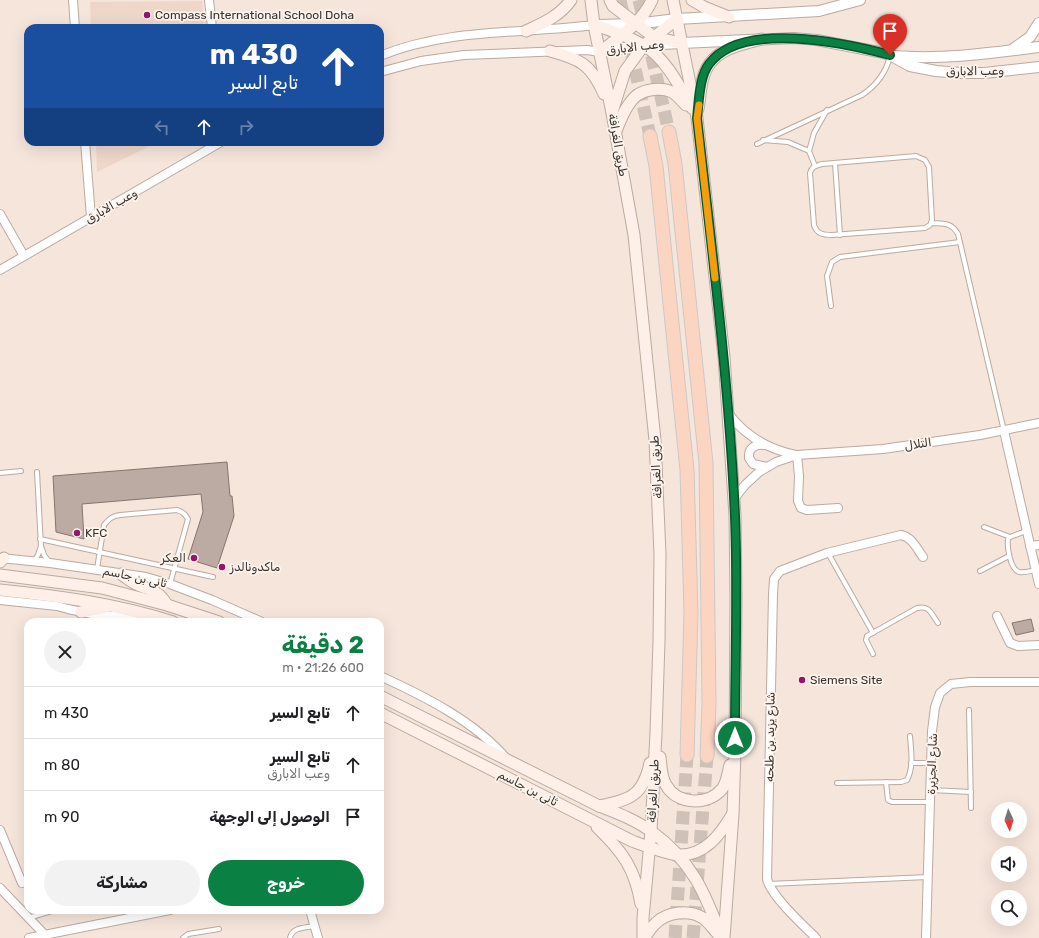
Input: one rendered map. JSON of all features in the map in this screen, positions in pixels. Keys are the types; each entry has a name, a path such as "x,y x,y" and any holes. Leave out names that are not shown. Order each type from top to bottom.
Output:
{"highway":[{"path":"669,132 675,164 706,463 709,704 707,756"},
{"path":"650,136 656,166 687,470 691,613 687,755"}],"main road":[{"path":"526,31 553,18 566,7 571,0"},
{"name":"طريق الغرافة","path":"591,0 594,25 616,131 634,235 655,440 660,554 656,733 651,832 643,918 643,938"},
{"path":"610,0 613,6 654,37 681,43"},
{"path":"600,52 635,24 652,0"},
{"path":"673,0 697,118 724,357 734,500 736,597 735,751 733,814 722,938"},
{"path":"692,0 704,7 729,17"},
{"path":"612,113 625,71 644,45 676,19"},
{"path":"594,25 644,45 657,57 676,79 697,118"},
{"path":"697,118 702,79 709,64 720,52 762,39"},
{"path":"550,51 571,57 588,67 602,89 612,113"},
{"path":"616,131 626,109 637,95 655,89 672,92 683,101 697,118"},
{"path":"121,574 137,585 156,592 163,598 167,605"},
{"name":"ثانى بن جاسم","path":"0,575 102,588 167,605 207,618"},
{"path":"0,590 62,597 115,606 158,618"},
{"path":"81,612 115,606"},
{"name":"ثانى بن جاسم","path":"384,698 599,806 629,819 651,832 679,855 692,872 703,892 722,938"},
{"name":"ثانى بن جاسم","path":"384,715 632,841 650,847 679,855 697,851 716,839 733,814"},
{"path":"656,733 662,774 666,785 674,794 690,801 706,800 716,795 723,788 735,751"},
{"path":"599,806 624,800 639,791 648,772 656,733"},
{"path":"590,820 608,838 629,864 635,878 643,918"},
{"path":"643,938 656,923 669,916 683,912 702,918 722,938"}],"street":[{"path":"73,0 75,24"},
{"path":"209,0 212,24"},
{"name":"وعب الابارق","path":"384,55 421,42 455,36 594,25 635,24 676,19 819,11 860,0"},
{"path":"1009,51 1030,37 1039,23"},
{"name":"وعب الابارق","path":"384,71 421,60 464,55 587,50 600,52 644,45 762,39 793,38 817,40 890,55 916,58 941,58 1039,47"},
{"name":"وعب الابارق","path":"890,55 910,66 962,74 1039,67"},
{"path":"85,146 91,217"},
{"name":"وعب الابارق","path":"0,270 214,146"},
{"path":"0,214 24,256"},
{"path":"727,412 744,431 764,445 797,455"},
{"name":"التلال","path":"797,455 883,449 1004,431 1039,423"},
{"path":"1004,431 1039,584"},
{"path":"764,445 755,446 748,454 753,464 767,467"},
{"path":"734,500 745,485 767,467 776,462 797,455"},
{"path":"797,455 799,476 798,501 801,508 807,510 838,508"},
{"name":"شارع يزيد بن طلحه","path":"768,884 767,872 774,579 780,571 827,553 901,535 911,540 922,557"},
{"path":"1030,546 1039,545"},
{"name":"ثانى بن جاسم","path":"1,559 34,561 136,575 170,584 253,618"},
{"path":"0,600 57,606 103,616 125,618"},
{"path":"997,616 1010,643 1018,646 1039,645"},
{"name":"ثانى بن جاسم","path":"384,678 433,703 471,726 491,742 508,760"},
{"name":"شارع الجزيرة","path":"926,938 932,731 935,707 940,694 947,687 956,683 1039,682"},
{"path":"0,830 22,883"},
{"path":"768,884 775,895 816,938"},
{"path":"0,888 24,914"},
{"path":"24,914 45,935"},
{"path":"29,938 150,914"},
{"path":"311,914 318,938"}],"lane":[{"path":"757,144 827,110 862,95 881,78 890,55"},
{"path":"815,166 809,151 814,133 827,110"},
{"path":"763,140 788,142 809,151"},
{"path":"931,223 929,167 922,157 916,156 835,163 815,166 812,168 810,173 814,225 820,234 840,235 924,228 931,223 951,225 954,228 958,234 960,242 1004,431"},
{"path":"835,163 840,235"},
{"path":"831,306 827,276 832,262 840,257 960,242"},
{"path":"0,473 21,471"},
{"path":"37,472 40,539 44,555 50,563"},
{"path":"97,569 104,525 113,516 177,510 182,511 188,519 170,584"},
{"path":"984,528 1010,537 1026,531"},
{"path":"1010,537 1007,543 1009,556 1014,569 1019,572 1036,570"},
{"path":"40,539 213,577"},
{"path":"34,561 41,546"},
{"path":"827,553 873,633"},
{"path":"980,571 1009,556"},
{"path":"873,654 866,640 867,636 917,608 928,608 938,623"},
{"path":"969,710 971,808"},
{"path":"837,782 901,782 907,780 910,775 911,763 910,736"},
{"path":"911,763 932,762"},
{"path":"886,782 888,800 892,802 930,802"},
{"path":"931,790 971,792"},
{"path":"768,884 928,877"},
{"path":"28,918 42,914"},
{"path":"290,938 292,933 296,930 315,926"},
{"path":"183,938 188,934 219,928"}],"shaded area":[{"name":"Compass International School Doha","path":"202,1 205,24 91,24 90,2"},
{"path":"96,146 150,146 97,172"}],"building":[{"path":"227,462 230,496 232,496 234,516 217,568 188,559 203,512 201,494 82,504 84,539 56,532 53,476"},
{"path":"1031,619 1034,631 1016,635 1012,623"}],"tunnel":[{"path":"620,0 625,22"},
{"path":"639,0 669,132"},
{"path":"631,51 650,136"},
{"path":"675,938 687,755"},
{"path":"693,938 707,756"}],"slow traffic":[{"path":"699,105 697,118 715,278"}],"place":[{"name":"Compass International School Doha","path":"147,15"},
{"name":"KFC","path":"77,533"},
{"name":"العكر","path":"194,558"},
{"name":"ماكدونالدز","path":"222,567"},
{"name":"Siemens Site","path":"802,680"}],"route":[{"path":"735,738 735,515 724,357 697,118 702,79 709,64 720,52 733,46 762,39 793,38 817,40 890,55"}]}
